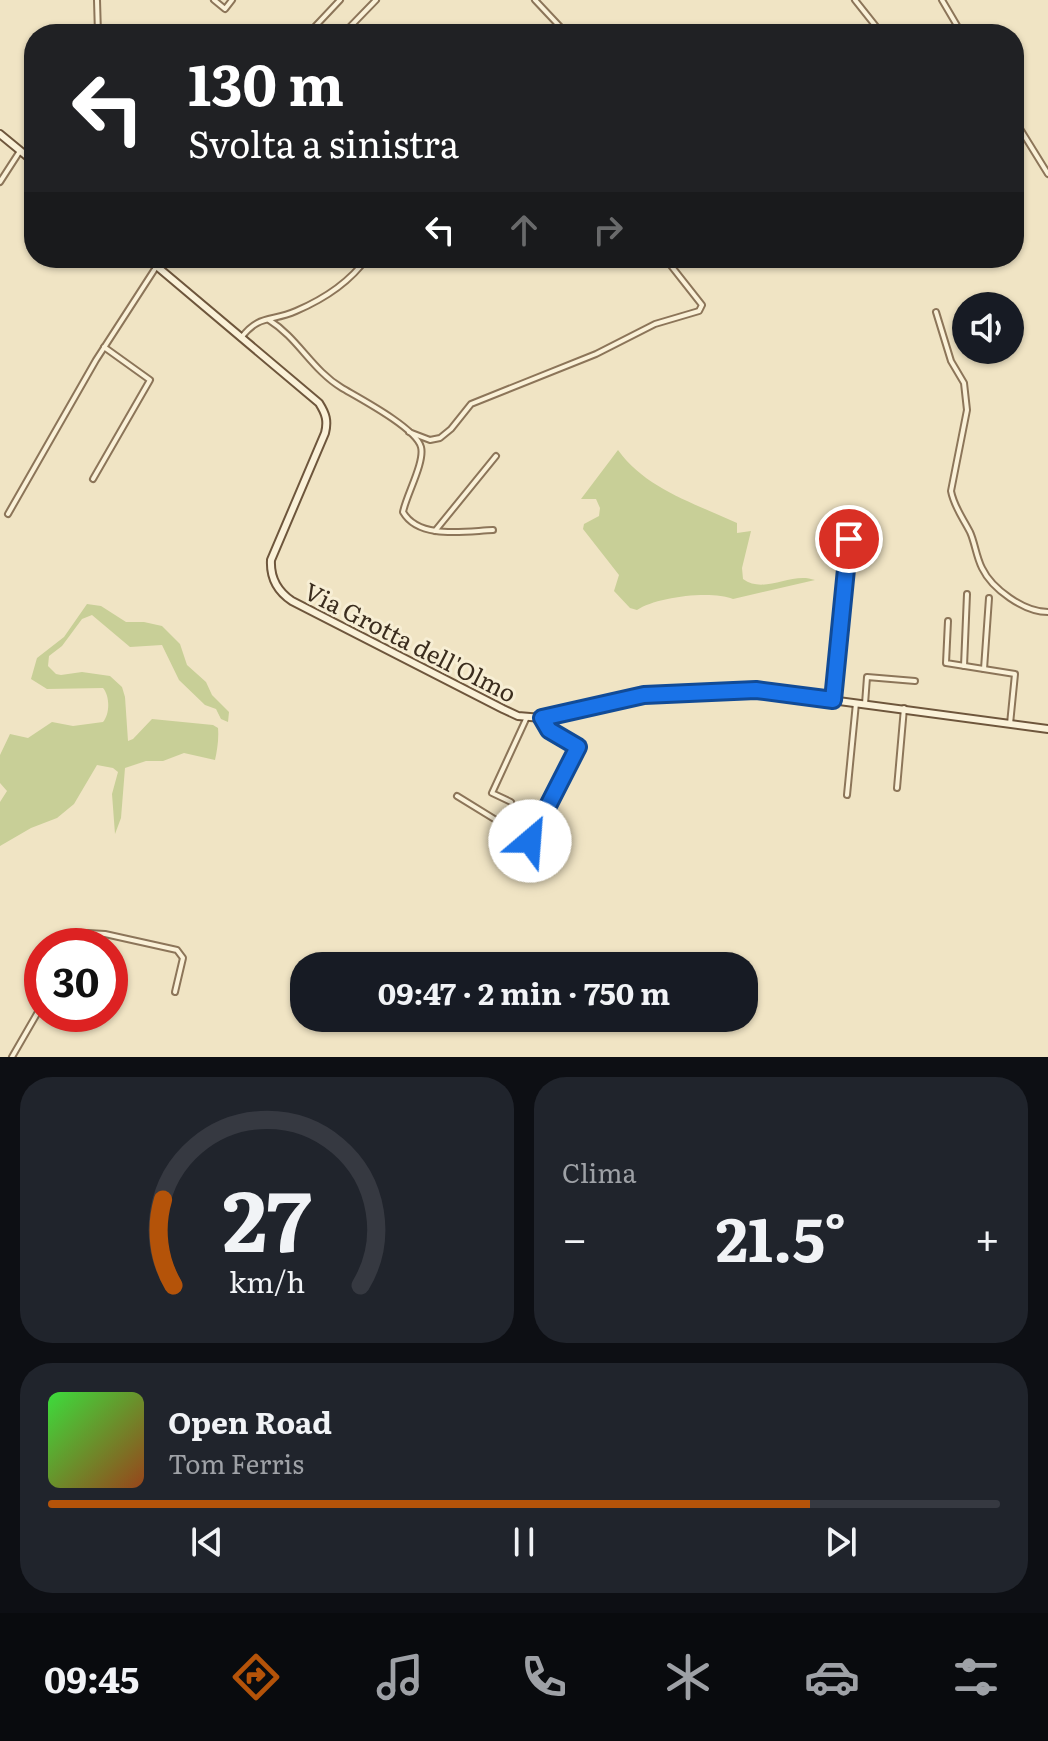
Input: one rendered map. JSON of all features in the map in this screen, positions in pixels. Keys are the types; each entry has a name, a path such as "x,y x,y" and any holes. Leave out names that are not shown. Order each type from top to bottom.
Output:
{"street":[{"path":"97,0 98,24"},
{"path":"214,0 225,9 232,0"},
{"path":"317,24 340,0"},
{"path":"353,24 376,0"},
{"path":"535,0 558,24"},
{"path":"855,0 874,24"},
{"path":"942,0 956,24"},
{"path":"0,134 24,154"},
{"path":"1024,135 1048,174"},
{"path":"0,182 20,151"},
{"path":"8,514 153,268"},
{"name":"Via Grotta dell'Olmo","path":"159,268 319,403 328,423 272,552 272,575 282,594 503,709 542,718 653,694 756,690 1048,729"},
{"path":"241,338 252,324 296,311 323,298 358,268"},
{"path":"269,320 331,380 409,432 430,440 440,438 451,429 471,404 596,354 655,324 699,311 702,305 673,268"},
{"path":"936,312 951,361 964,383 967,410 951,491 954,503 971,533 982,569 996,586 1028,608 1048,612"},
{"path":"93,479 150,380 104,347"},
{"path":"409,432 422,448 403,512 416,525 435,531 493,530"},
{"path":"435,531 496,456"},
{"path":"833,700 849,539"},
{"path":"964,666 967,594"},
{"path":"984,669 989,598"},
{"path":"948,621 946,663 1015,674 1010,724"},
{"path":"847,795 860,703 867,677 915,681"},
{"path":"897,788 904,708"},
{"path":"511,802 492,793 527,717"},
{"path":"457,796 530,841 578,747 549,730 542,718"},
{"path":"128,940 177,950 183,958 175,992"},
{"path":"12,1057 26,1032"}],"green space":[{"path":"618,450 629,464 657,485 737,523 737,533 751,531 742,568 743,579 760,585 797,578 815,580 733,599 711,595 684,596 637,610 630,608 614,591 619,575 583,529 584,524 599,516 600,508 596,499 581,499"},
{"path":"87,604 101,606 126,622 162,626 180,644 187,665 206,682 212,695 229,712 228,722 179,680 162,645 130,647 92,615 82,619 62,646 49,656 48,666 61,675 82,672 110,676 122,687 128,741 152,719 213,725 218,728 215,760 184,753 163,761 146,761 125,768 121,818 115,834 112,794 118,772 97,765 74,804 57,818 31,828 0,846 0,802 7,791 0,783 0,755 10,734 28,738 52,722 73,726 103,722 107,714 108,700 103,688 47,689 31,679 37,658 64,637"}],"route":[{"path":"530,841 578,747 549,730 542,718 644,695 756,690 833,700 849,539"}]}
